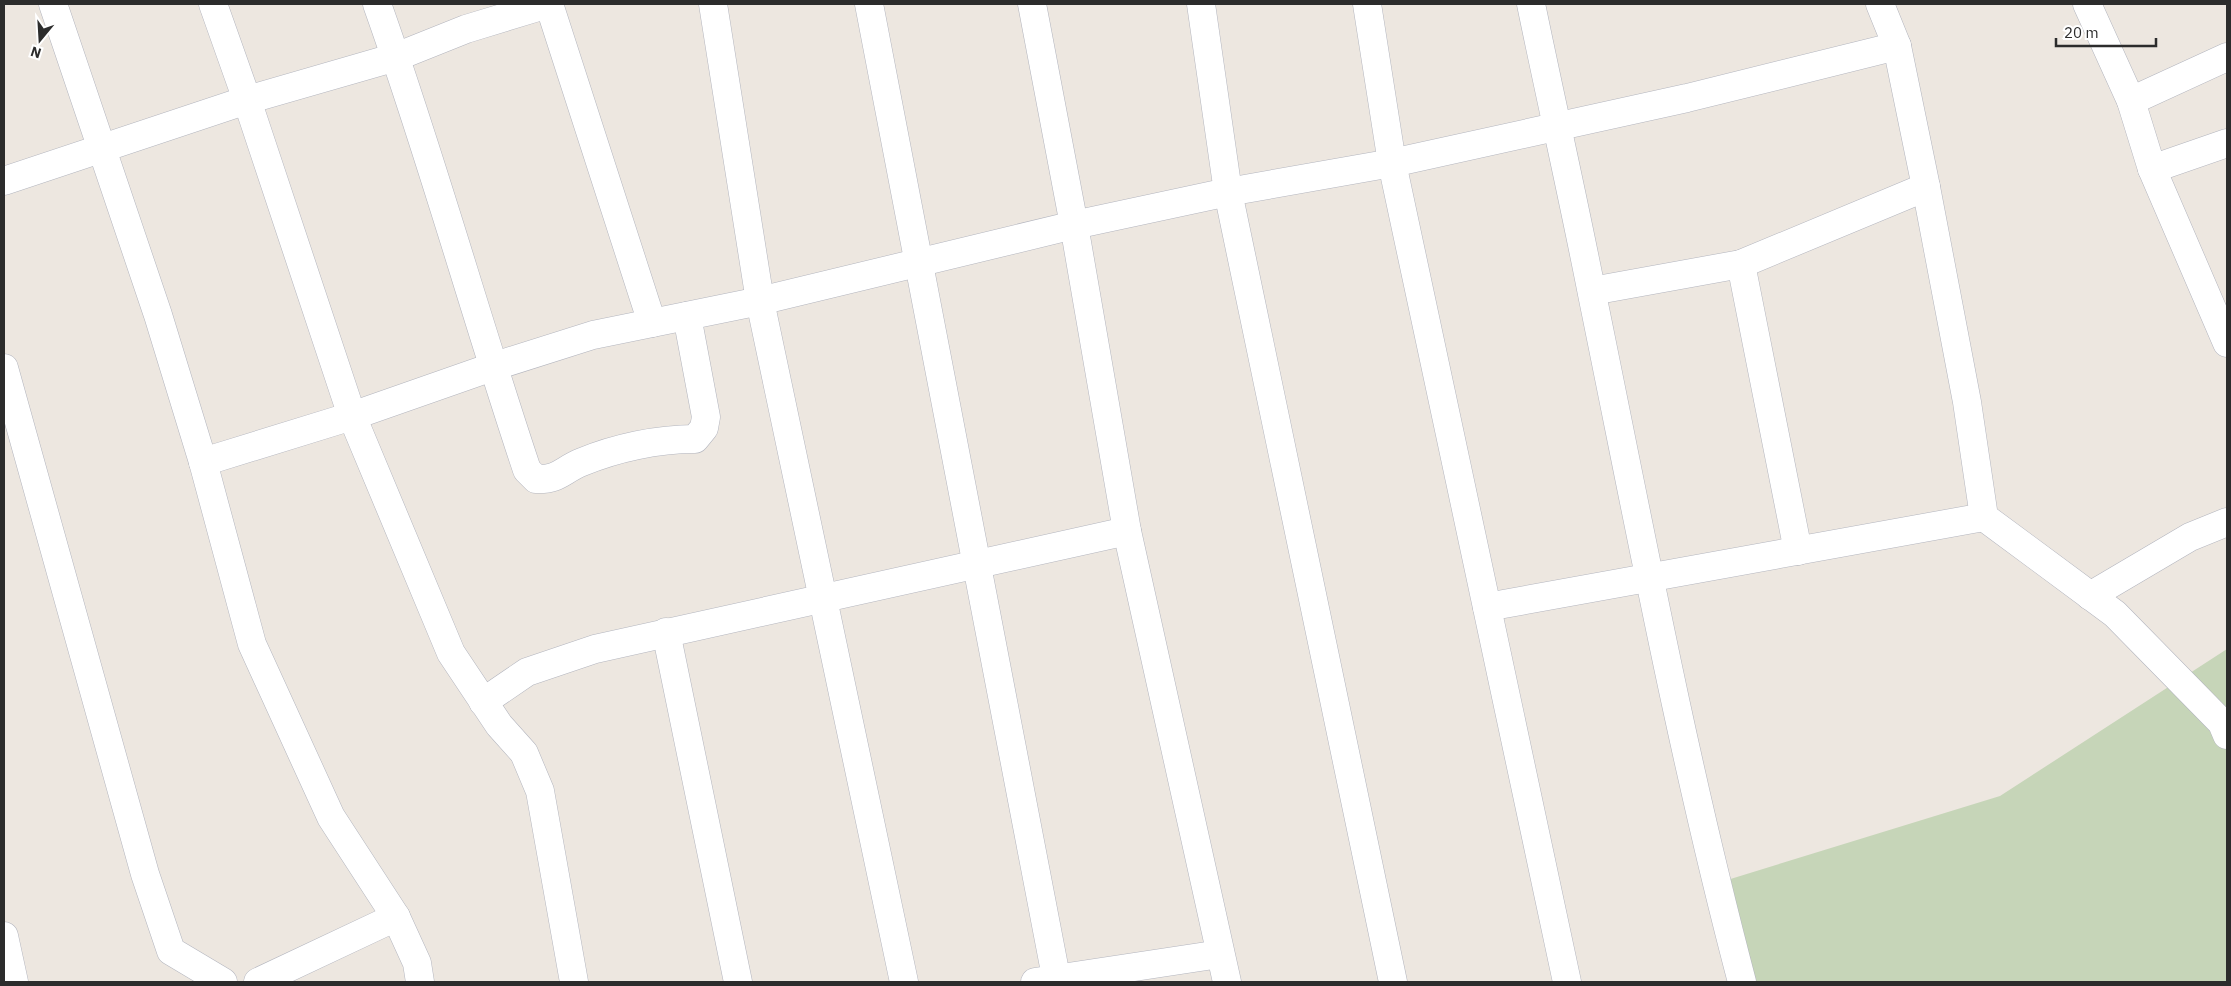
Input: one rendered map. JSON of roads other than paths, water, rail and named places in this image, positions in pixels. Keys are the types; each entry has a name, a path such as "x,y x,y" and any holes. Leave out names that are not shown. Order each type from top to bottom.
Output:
{"street":[{"path":"53,4 158,315 202,462 252,644 331,817 396,917 417,963 420,982"},
{"path":"212,4 247,100 352,416 451,653 499,725 524,752 540,791 574,982"},
{"path":"377,4 396,57 492,366 527,470 536,479 551,480 581,462 614,452 667,439 695,439 704,428 706,417 687,316"},
{"path":"4,181 247,100 396,57 466,29 548,4 652,323"},
{"path":"713,4 760,301 904,982"},
{"path":"869,4 976,564 1049,981 1220,954"},
{"path":"1032,4 1074,225 1126,531 1226,982"},
{"path":"1201,4 1228,192 1394,982"},
{"path":"1366,4 1392,163 1567,982"},
{"path":"1531,4 1592,291 1649,577 1717,886 1742,982"},
{"path":"1880,4 1897,46 1926,187 1967,402 1984,517 2115,614 2216,717 2227,735"},
{"path":"2087,4 2131,101 2152,169 2227,343"},
{"path":"202,462 352,416 492,366 593,335 760,301 1074,225 1228,192 1392,163 1687,98 1897,46"},
{"path":"2131,101 2227,57"},
{"path":"2152,169 2227,142"},
{"path":"1592,291 1741,264 1926,187"},
{"path":"1741,264 1798,551"},
{"path":"4,368 146,874 171,951 223,982"},
{"path":"1487,607 1984,517"},
{"path":"2090,596 2190,537 2227,522"},
{"path":"483,702 527,672 594,648 1126,531"},
{"path":"666,632 738,982"},
{"path":"258,982 396,917"},
{"path":"4,936 14,982"}]}
